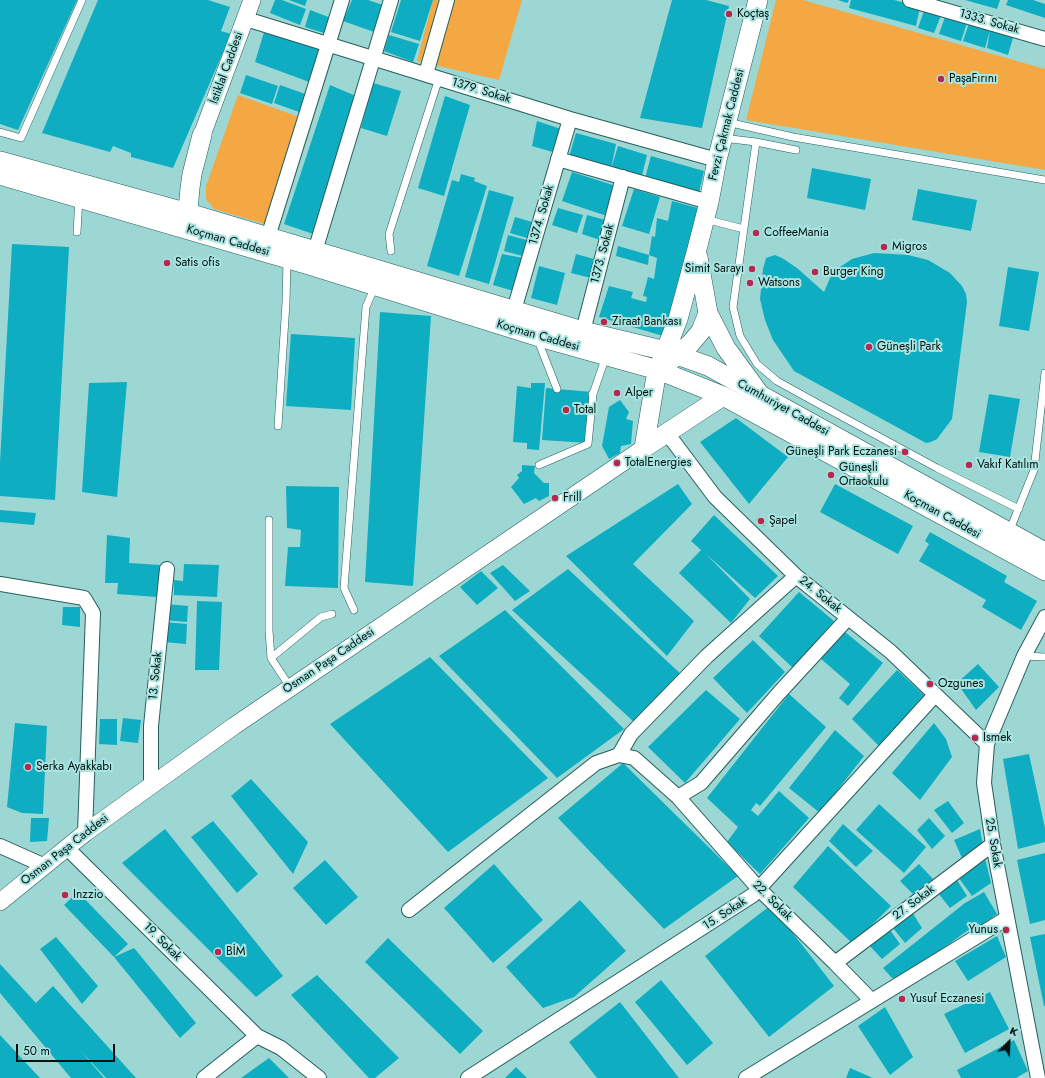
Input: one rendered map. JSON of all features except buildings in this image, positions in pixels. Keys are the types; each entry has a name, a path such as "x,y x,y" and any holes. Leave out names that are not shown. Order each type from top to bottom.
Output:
{"main road":[{"name":"Fevzi Çakmak Caddesi","path":"644,448 658,370 672,354 678,319 707,210 717,160 758,0"},
{"path":"158,205 170,202 176,196 191,156 202,135"},
{"path":"202,135 192,174 188,198 188,213 193,228 209,236"},
{"name":"Koçman Caddesi","path":"0,160 188,213 582,331 672,354"},
{"name":"Koçman Caddesi","path":"0,175 287,258 536,336 658,370 723,396 1045,571"},
{"path":"697,249 708,313 726,348 761,396"},
{"path":"672,354 691,343 701,332 708,313"},
{"name":"Cumhuriyet Caddesi","path":"672,354 708,366 1045,552"},
{"name":"Osman Paşa Caddesi","path":"644,448 723,396"}],"street":[{"path":"268,238 342,0"},
{"path":"315,251 391,0"},
{"path":"432,76 447,0"},
{"name":"1333. Sokak","path":"910,0 1045,39"},
{"name":"İstiklal Caddesi","path":"202,135 246,19 249,1"},
{"name":"1379. Sokak","path":"246,19 570,119 717,160"},
{"name":"1374. Sokak","path":"514,310 570,119"},
{"path":"558,159 623,177 707,210"},
{"name":"1373. Sokak","path":"582,331 623,177"},
{"name":"24. Sokak","path":"667,433 715,497 796,576 891,652 987,744"},
{"name":"Osman Paşa Caddesi","path":"0,902 85,833 151,784 290,687 644,448"},
{"name":"13. Sokak","path":"151,784 151,726 167,569"},
{"path":"409,910 596,763 619,755 631,734 696,667 796,576"},
{"path":"0,584 84,598 93,613 85,833"},
{"name":"25. Sokak","path":"1038,1078 993,844 984,783 987,744 1024,656 1045,616"},
{"path":"678,797 701,783 779,693 848,618"},
{"name":"15. Sokak","path":"468,1078 753,895 935,694"},
{"name":"22. Sokak","path":"619,755 634,758 678,797 759,889 872,1001"},
{"name":"27. Sokak","path":"835,963 993,844"},
{"path":"0,846 45,866"},
{"name":"19. Sokak","path":"67,848 257,1036 281,1048 319,1078"},
{"path":"746,1078 1007,918"},
{"path":"204,1078 257,1036"}],"lane":[{"path":"0,132 21,138 82,0"},
{"path":"391,251 389,234 432,76"},
{"path":"725,130 756,142 796,150"},
{"path":"725,130 793,137 1045,180"},
{"path":"756,142 733,307 740,336 757,364 777,381 937,468 1019,509"},
{"path":"77,232 79,198"},
{"path":"707,210 744,228"},
{"path":"278,426 286,303 287,258"},
{"path":"354,610 344,588 366,307 375,286"},
{"path":"536,336 557,389"},
{"path":"539,465 588,444 592,394 606,355"},
{"path":"1009,533 1034,470 1045,373"},
{"path":"269,520 269,630 271,658 290,687"},
{"path":"271,658 321,617 332,614"},
{"path":"1024,656 1045,657"}],"shaded area":[{"path":"433,0 522,0 499,80 417,61"},
{"path":"776,0 803,0 1045,69 1045,170 746,120"},
{"path":"238,95 302,118 268,225 214,209 206,199 206,186"}],"place":[{"name":"Koçtaş","path":"729,14"},
{"name":"PaşaFırını","path":"941,79"},
{"name":"CoffeeMania","path":"756,233"},
{"name":"Migros","path":"884,247"},
{"name":"Satis ofis","path":"167,263"},
{"name":"Simit Sarayı","path":"752,269"},
{"name":"Burger King","path":"815,272"},
{"name":"Watsons","path":"750,283"},
{"name":"Ziraat Bankası","path":"604,322"},
{"name":"Güneşli Park","path":"869,347"},
{"name":"Alper","path":"617,393"},
{"name":"Total","path":"566,410"},
{"name":"Güneşli Park Eczanesi","path":"905,452"},
{"name":"TotalEnergies","path":"617,463"},
{"name":"Vakıf Katılım","path":"969,465"},
{"name":"Güneşli Ortaokulu","path":"831,475"},
{"name":"Frill","path":"555,498"},
{"name":"Şapel","path":"761,521"},
{"name":"Ozgunes","path":"930,684"},
{"name":"Ismek","path":"975,738"},
{"name":"Serka Ayakkabı","path":"28,767"},
{"name":"Inzzio","path":"65,895"},
{"name":"Yunus","path":"1006,930"},
{"name":"BİM","path":"218,952"},
{"name":"Yusuf Eczanesi","path":"902,999"}]}
